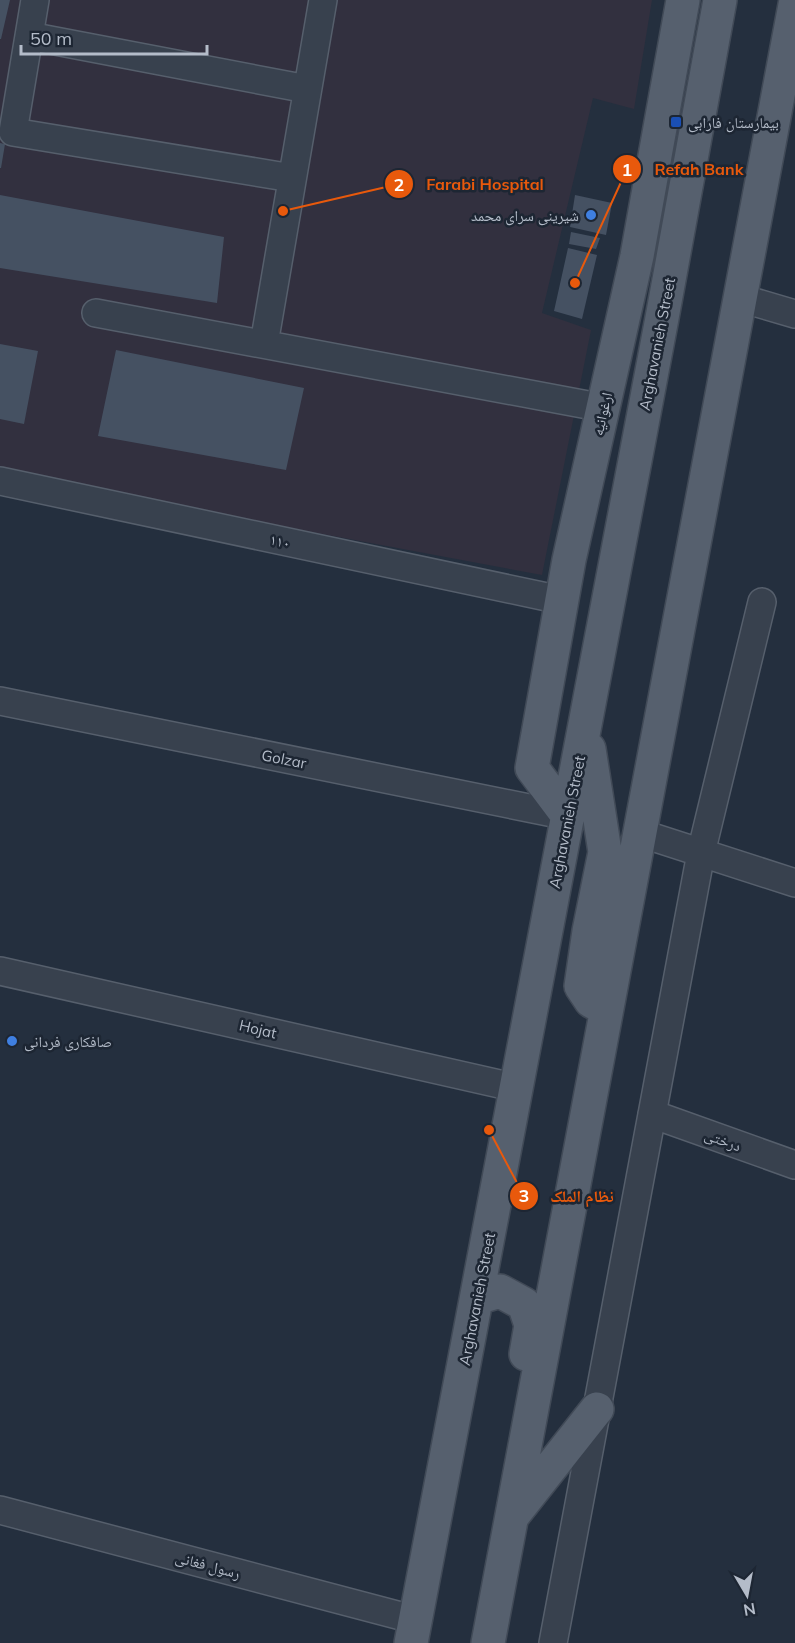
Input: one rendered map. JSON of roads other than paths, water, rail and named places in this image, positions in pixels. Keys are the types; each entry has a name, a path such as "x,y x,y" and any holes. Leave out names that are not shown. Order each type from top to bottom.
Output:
{"main road":[{"name":"ارغوانیه","path":"568,816 532,768 561,600 637,256 683,0"},
{"name":"Arghavanieh Street","path":"414,1631 720,0"},
{"path":"488,1643 795,5"},
{"path":"637,256 662,318"},
{"path":"585,726 605,852 581,986 591,1001 606,1009"},
{"path":"477,1298 500,1292 524,1304 531,1325 513,1438 518,1480"},
{"path":"511,1518 597,1409"}],"street":[{"path":"34,0 14,132 292,178"},
{"path":"264,344 322,0"},
{"path":"29,36 307,89"},
{"path":"740,298 795,314"},
{"path":"96,313 604,408"},
{"name":"۱۱۰","path":"0,481 561,600"},
{"path":"553,1643 701,853 762,602"},
{"name":"Golzar","path":"0,701 568,816"},
{"path":"640,833 795,883"},
{"name":"Hojat","path":"0,971 517,1088"},
{"name":"درختی","path":"652,1114 795,1165"},
{"name":"رسول فغانی","path":"0,1510 414,1631"}],"place":[{"name":"بیمارستان فارابی","path":"676,122"},
{"name":"Farabi Hospital","path":"283,211"},
{"name":"شیرینی سرای محمد","path":"591,215"},
{"name":"Refah Bank","path":"575,283"},
{"name":"صافکاری فردانی","path":"12,1041"},
{"name":"نظام الملک","path":"489,1130"}]}
